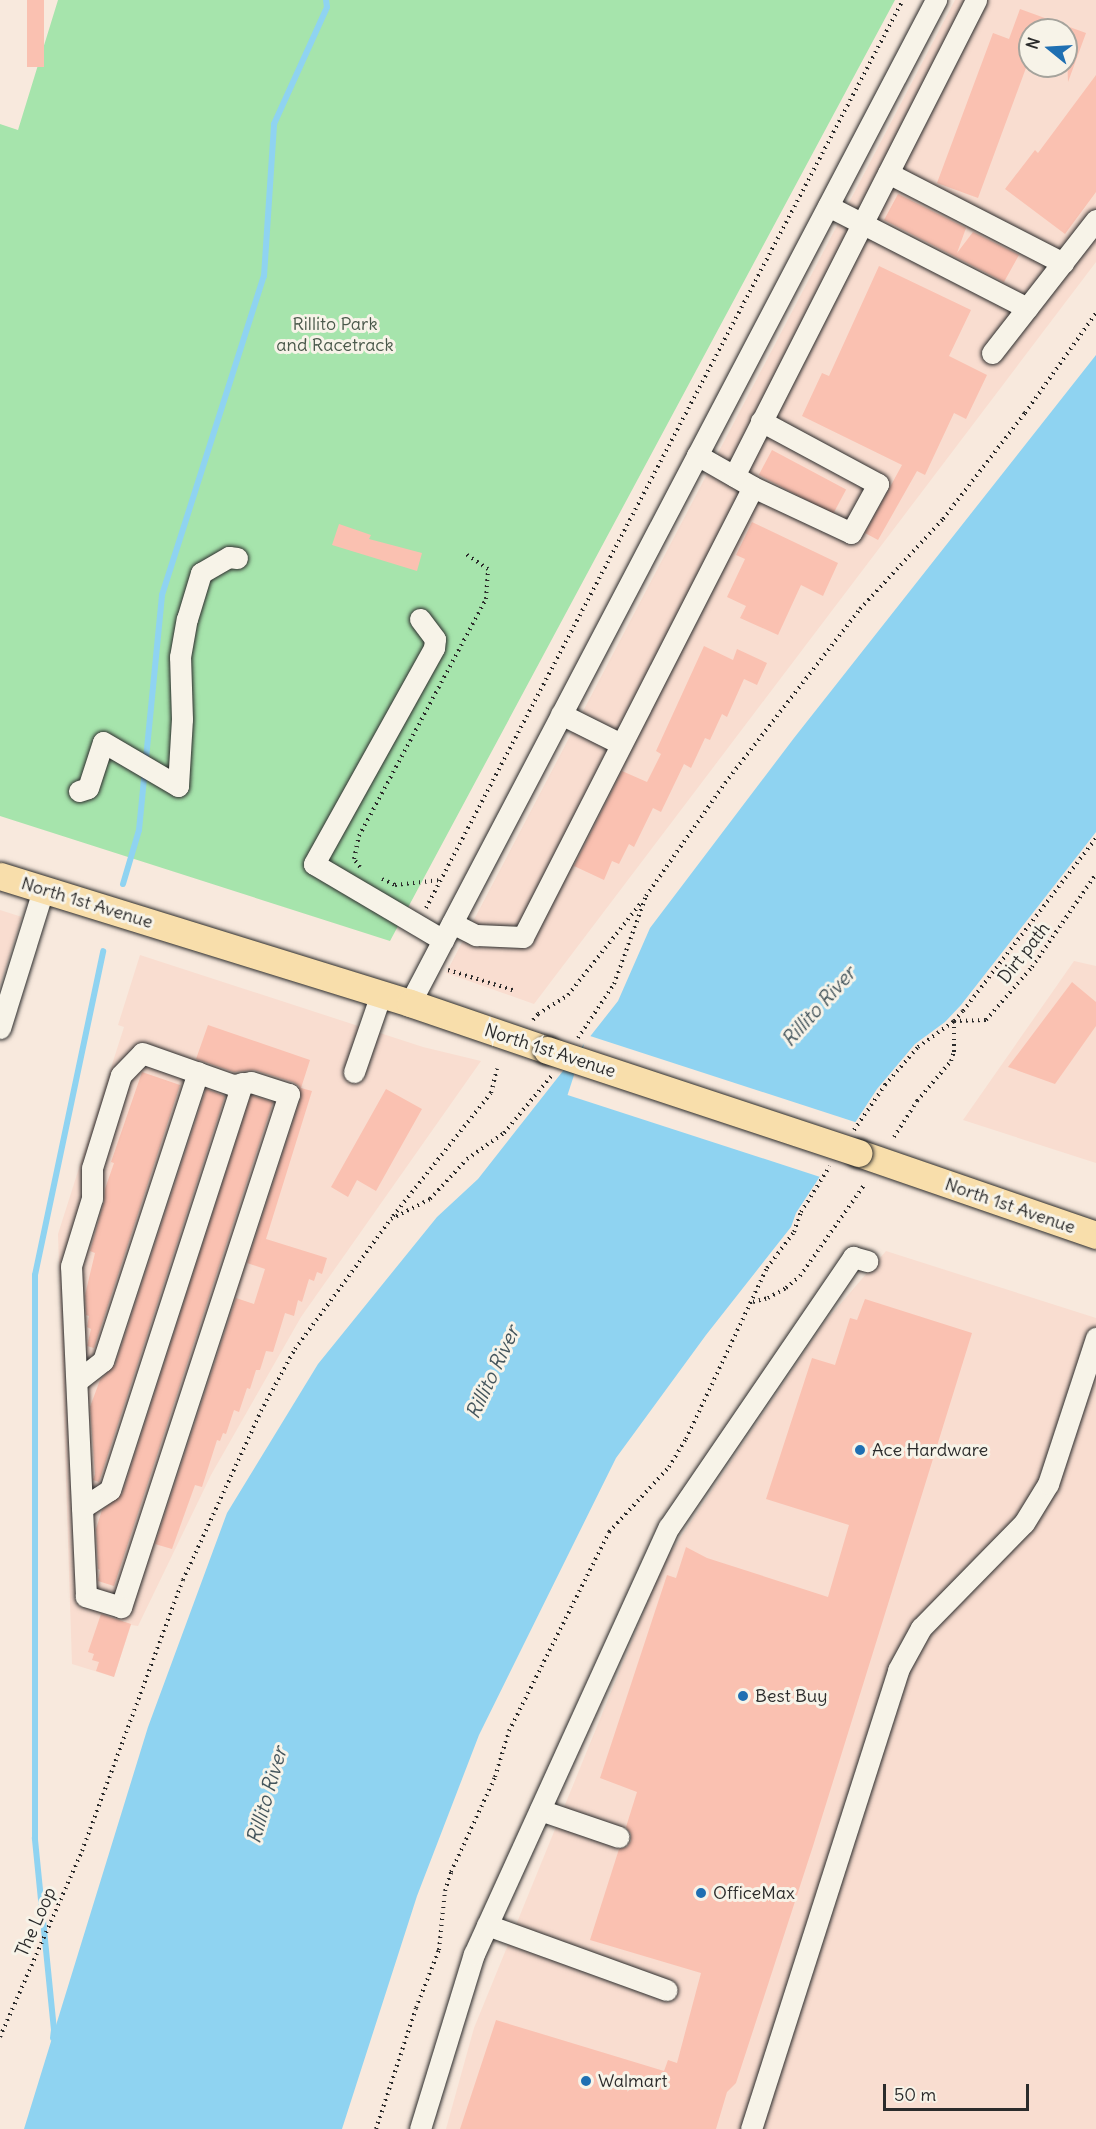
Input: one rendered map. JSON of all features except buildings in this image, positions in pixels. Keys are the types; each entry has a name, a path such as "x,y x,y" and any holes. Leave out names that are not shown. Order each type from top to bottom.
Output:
{"main road":[{"name":"North 1st Avenue","path":"3,884 43,890 410,1003 547,1050 855,1142 1096,1235"}],"street":[{"path":"410,1003 936,0"},
{"path":"734,476 976,0"},
{"path":"888,173 1063,262"},
{"path":"828,206 861,225 1027,308"},
{"path":"992,353 1096,220"},
{"path":"697,455 753,487 851,533 878,484 761,421"},
{"path":"420,619 435,639 434,648 314,864 447,932 523,937 753,487"},
{"path":"79,791 88,788 103,742 178,786 182,718 180,657 187,619 201,573 229,557 237,558"},
{"path":"561,714 621,744"},
{"path":"0,1028 43,890"},
{"path":"354,1072 381,994"},
{"path":"142,1053 198,1072 233,1085 251,1082 289,1094 121,1607 86,1596 71,1266 92,1198 92,1168 122,1075 142,1053"},
{"path":"77,1381 103,1361 198,1072"},
{"path":"82,1508 110,1490 242,1083"},
{"path":"420,2129 474,1954 669,1527 853,1257 867,1261"},
{"path":"751,2129 898,1670 921,1628 1024,1523 1048,1484 1096,1338"},
{"path":"540,1810 619,1837"},
{"path":"487,1925 667,1990"}],"path":[{"path":"424,911 903,0"},
{"path":"362,869 354,859 359,836 486,599 488,569 466,554"},
{"path":"855,1142 885,1085 918,1047 954,1021 1096,838"},
{"name":"Dirt path","path":"954,1021 986,1020 1032,967 1096,874"},
{"path":"378,877 395,885 440,880"},
{"path":"533,1020 538,1014 568,995 646,896"},
{"path":"445,969 516,991"},
{"path":"894,1137 918,1101 951,1061 954,1052 954,1021"},
{"path":"391,1219 491,1093 497,1069"},
{"path":"376,2129 416,2008 440,1950 445,1891 451,1872 495,1777 509,1731 609,1532 661,1476 686,1439 737,1327 753,1302 766,1268 794,1232 807,1202 833,1162"},
{"path":"753,1302 777,1293 800,1276 865,1184"},
{"name":"The Loop","path":"0,2037 82,1851"}],"shaded area":[{"path":"955,0 1096,0 1096,262 534,1004 446,973"},
{"path":"0,910 22,917 0,985"},
{"path":"140,955 423,1047 481,1061 301,1317 211,1475 138,1626 131,1625 114,1677 72,1664 58,1234 124,1027 118,1025"},
{"path":"1074,961 1096,966 1096,1163 963,1120"},
{"path":"886,1251 1096,1318 1096,2129 446,2129 474,2028 664,1562 823,1324"}],"green space":[{"name":"Rillito Park and Racetrack","path":"58,0 895,0 390,941 0,816 0,124 18,130"}],"water":[{"name":"Rillito River","path":"1096,355 1096,832 961,1005 945,1022 915,1044 877,1089 796,1213 791,1227 706,1335 616,1458 479,1735 417,1896 342,2129 24,2129 148,1727 227,1513 318,1364 437,1217 478,1179 618,1001 650,928 794,738"}],"pier":[{"path":"587,1035 858,1123 839,1183 568,1095"}],"waterway":[{"path":"123,884 139,830 162,595 264,276 274,124 327,7 326,0"},
{"path":"53,2038 35,1838 35,1275 103,951"}],"place":[{"name":"Ace Hardware","path":"860,1450"},
{"name":"Best Buy","path":"743,1696"},
{"name":"OfficeMax","path":"701,1893"},
{"name":"Walmart","path":"586,2081"}]}
